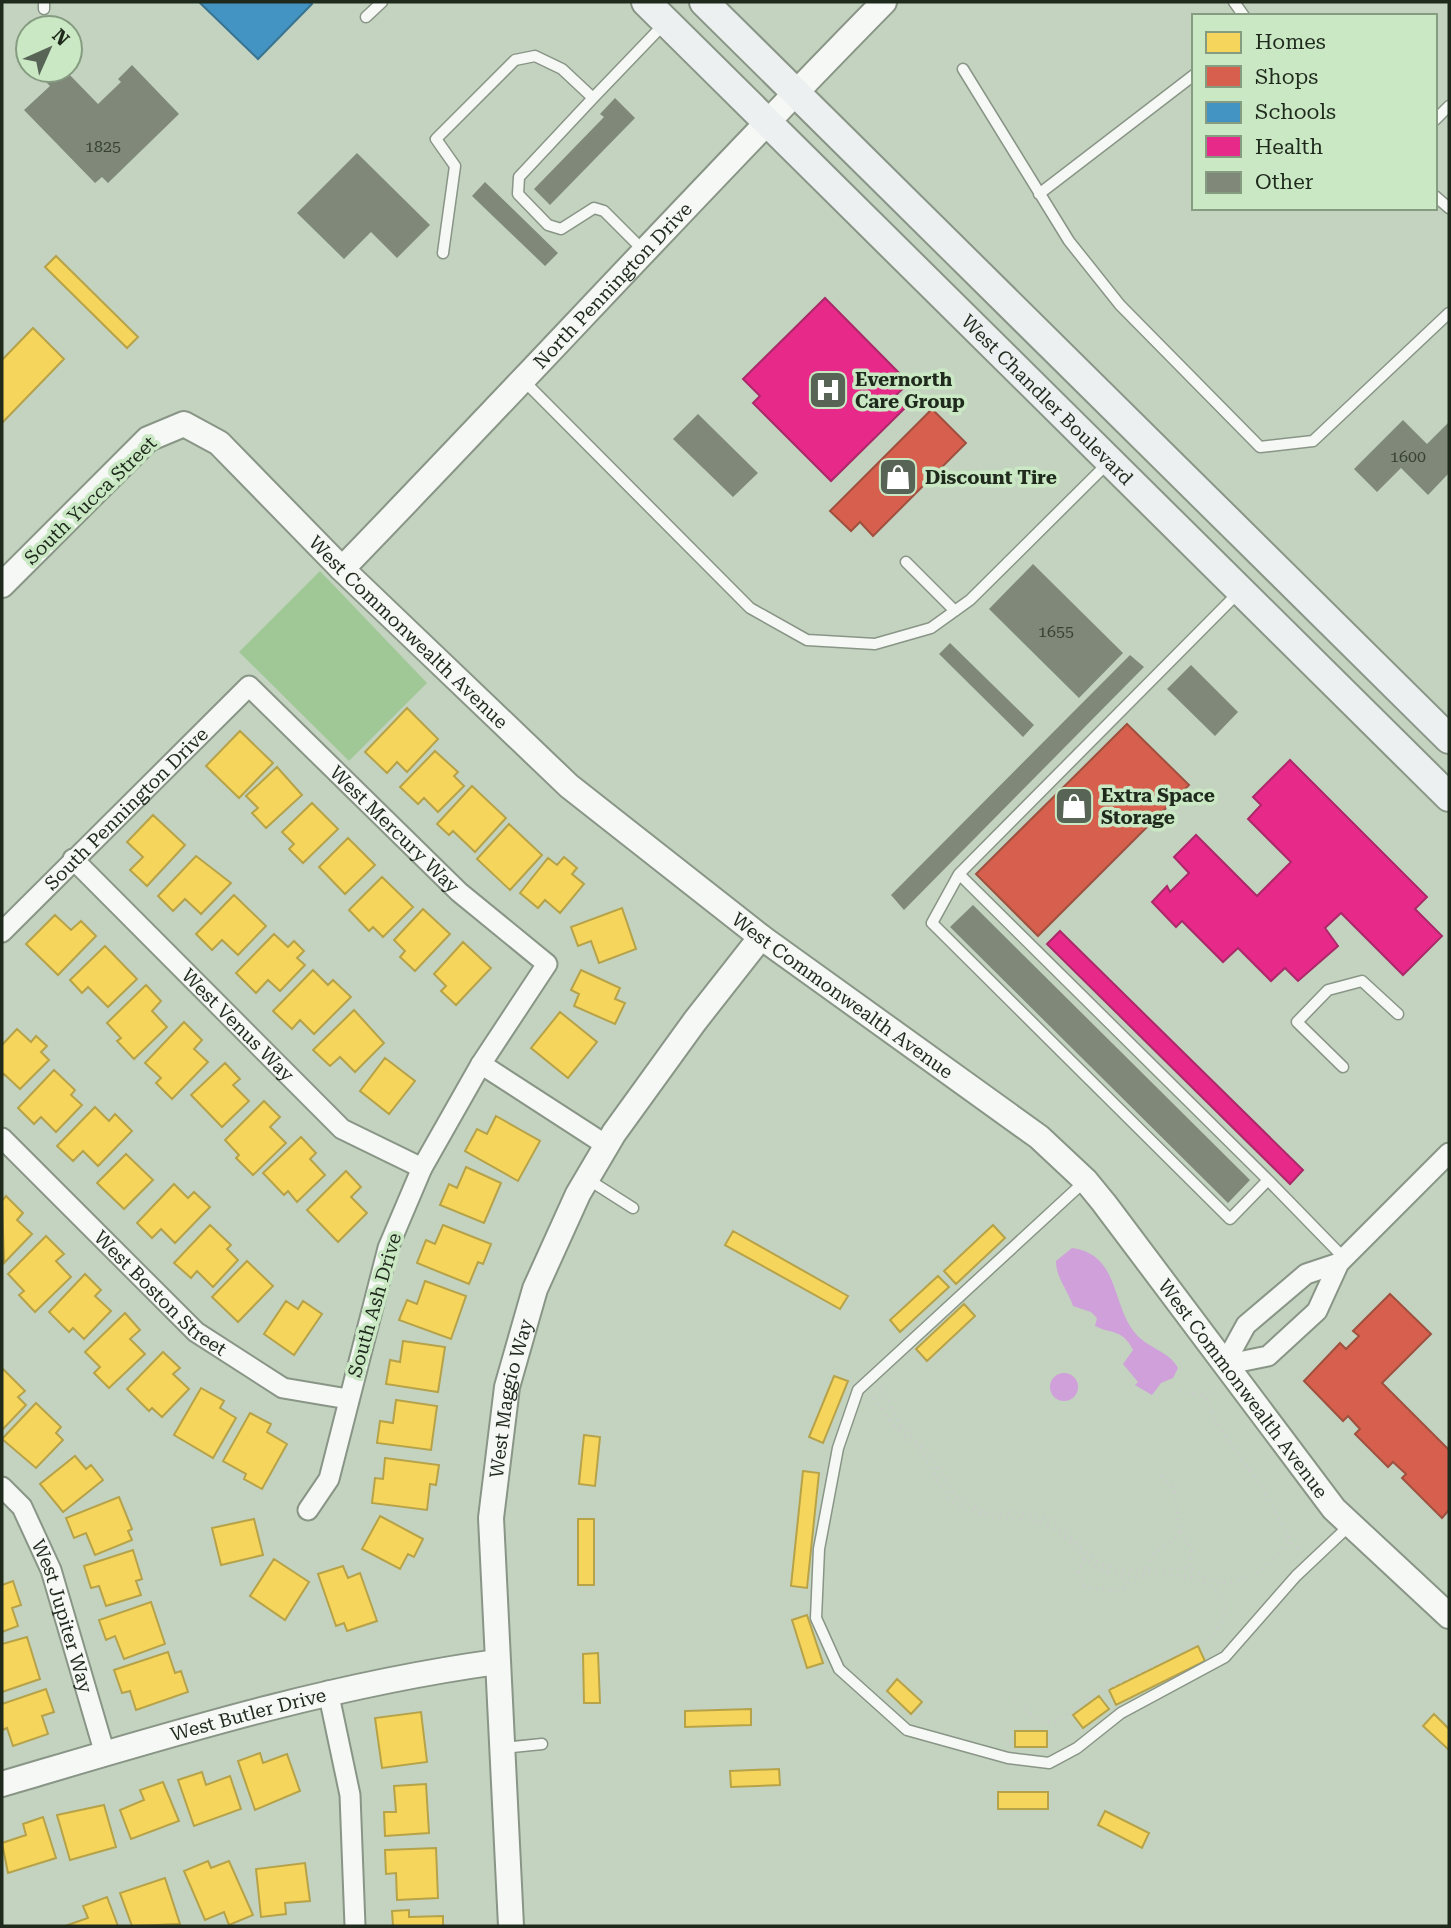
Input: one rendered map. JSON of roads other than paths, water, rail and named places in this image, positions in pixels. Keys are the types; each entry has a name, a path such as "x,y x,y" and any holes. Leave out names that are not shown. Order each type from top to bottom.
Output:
{"main road":[{"name":"West Chandler Boulevard","path":"646,2 1449,797"},
{"path":"704,2 1449,739"}],"street":[{"name":"North Pennington Drive","path":"342,569 524,381 796,91 884,2"},
{"name":"West Commonwealth Avenue","path":"184,424 219,443 342,569 569,786 761,937 1039,1137 1086,1181 1220,1376 1350,1525 1449,1616"},
{"name":"South Yucca Street","path":"2,585 148,439 184,424"},
{"name":"South Pennington Drive","path":"2,932 249,686"},
{"name":"West Mercury Way","path":"249,686 459,892 547,964"},
{"name":"West Venus Way","path":"73,859 342,1129 422,1168"},
{"name":"West Maggio Way","path":"511,1926 491,1518 507,1387 535,1289 606,1145 695,1021 761,937"},
{"name":"South Ash Drive","path":"308,1510 329,1479 387,1248 422,1168 481,1064 547,964"},
{"path":"481,1064 606,1145"},
{"name":"West Boston Street","path":"2,1138 196,1332 283,1388 348,1399"},
{"path":"1220,1376 1268,1356 1317,1311 1342,1260 1449,1153"},
{"path":"1220,1376 1246,1325 1306,1274 1342,1260"},
{"name":"West Jupiter Way","path":"2,1487 22,1507 51,1570 105,1754"},
{"name":"West Butler Drive","path":"2,1784 328,1691 419,1672 497,1662"},
{"path":"328,1691 350,1795 355,1926"}],"lane":[{"path":"366,17 382,2"},
{"path":"644,251 604,211 594,208 561,229 548,225 518,194 516,186 520,177 666,22"},
{"path":"443,253 455,166 436,139 515,60 535,56 562,69 593,99"},
{"path":"962,69 1069,241 1120,305 1260,447 1314,441 1449,313"},
{"path":"1039,194 1192,77"},
{"path":"524,381 751,608 807,640 875,643 931,628 970,600 1109,462"},
{"path":"906,562 955,611"},
{"path":"1240,592 959,874 932,923 1230,1219 1268,1180"},
{"path":"959,874 1268,1180 1342,1260"},
{"path":"1343,1068 1297,1022 1328,990 1362,981 1398,1014"},
{"path":"587,1179 633,1208"},
{"path":"1086,1181 873,1374 859,1390 838,1448 819,1549 816,1618 839,1669 907,1730 1008,1758 1049,1763 1064,1757 1121,1713 1225,1657 1296,1576 1350,1525"},
{"path":"501,1748 542,1744"}],"place":[{"name":"Evernorth Care Group","path":"828,390"},
{"name":"Discount Tire","path":"898,477"},
{"name":"Extra Space Storage","path":"1074,806"}]}
